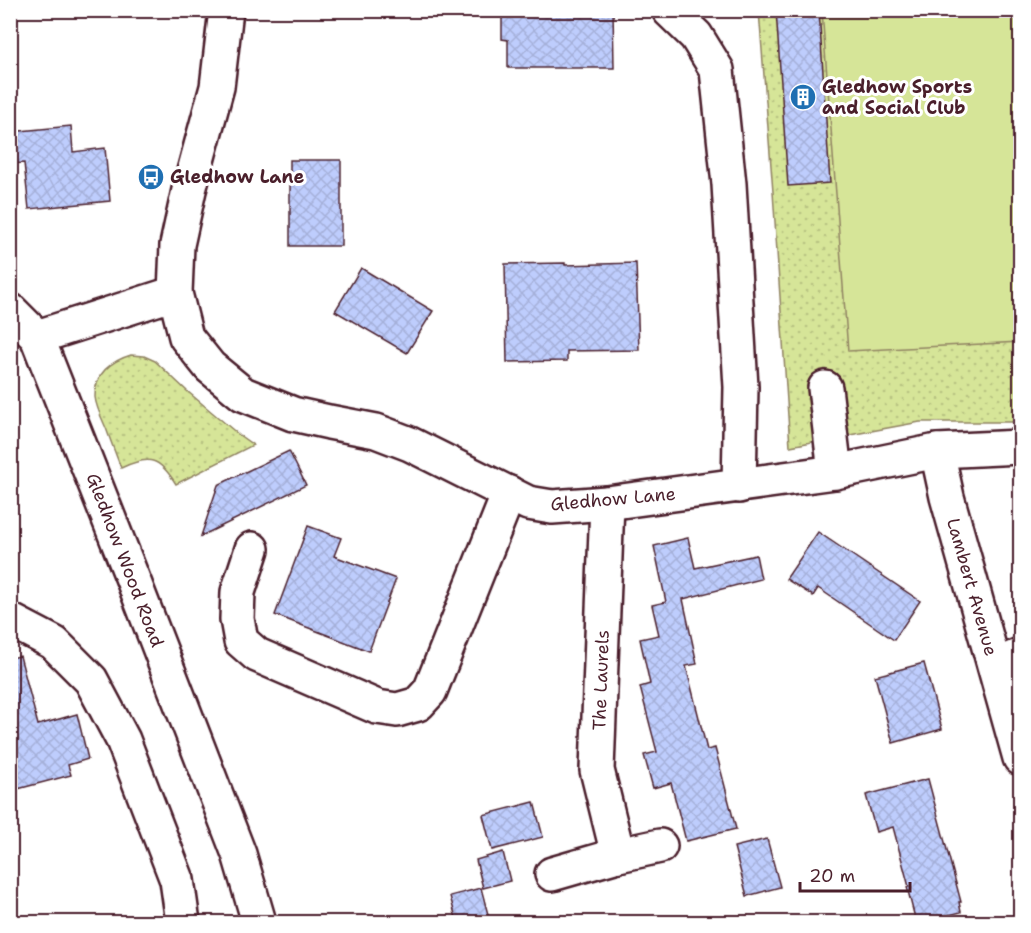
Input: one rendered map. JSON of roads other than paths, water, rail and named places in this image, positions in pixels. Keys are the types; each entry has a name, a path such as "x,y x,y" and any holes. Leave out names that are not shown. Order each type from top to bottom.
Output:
{"street":[{"name":"Gledhow Lane","path":"226,10 217,87 189,190 177,245 175,293 186,337 210,367 243,394 293,414 376,431 410,444 528,503 552,507 607,503 835,472 937,450 1020,447"},
{"path":"669,10 696,36 717,70 729,184 741,387 739,486"},
{"path":"10,310 37,337 175,293"},
{"name":"Gledhow Wood Road","path":"37,337 239,854 259,922"},
{"path":"825,388 835,472"},
{"name":"Lambert Avenue","path":"937,450 947,497 1008,660 1020,758"},
{"path":"252,549 238,592 237,619 242,641 257,655 377,707 397,710 418,704 430,692 508,493"},
{"name":"The Laurels","path":"607,503 597,770 618,855"},
{"path":"10,620 54,643 90,680 123,740 177,880 183,922"},
{"path":"552,874 618,855 660,846"}],"place":[{"name":"Gledhow Sports and Social Club","path":"803,97"},
{"name":"Gledhow Lane","path":"151,177"}]}
